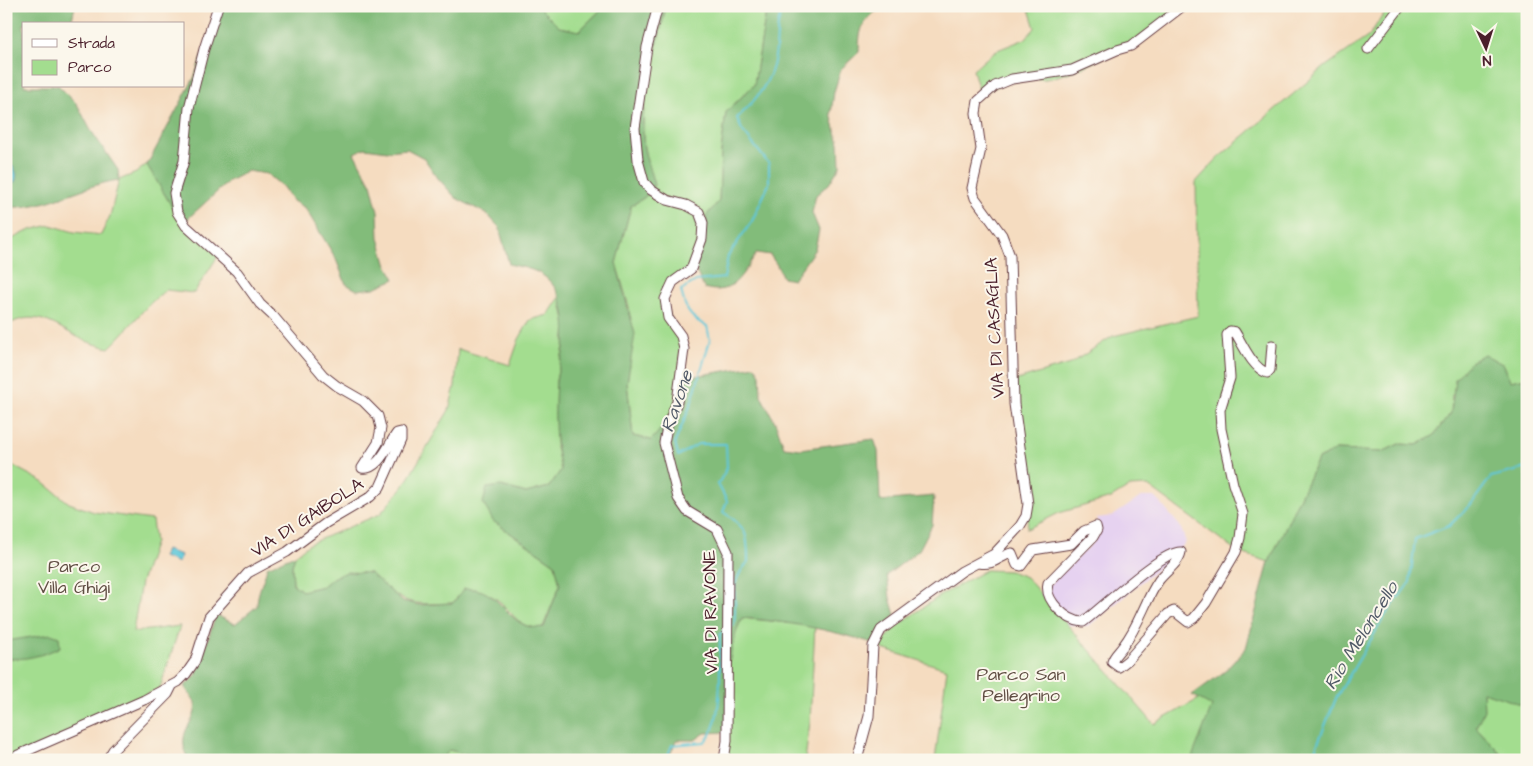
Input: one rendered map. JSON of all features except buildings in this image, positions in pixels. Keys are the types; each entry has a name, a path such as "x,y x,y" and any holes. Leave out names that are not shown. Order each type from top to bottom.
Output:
{"street":[{"name":"VIA DI GAIBOLA","path":"13,760 18,755 172,686 186,674 195,661 209,617 236,586 248,574 287,552 326,523 370,498 385,479 402,435 401,432 397,433 379,460 370,467 362,468 378,443 381,428 378,416 363,401 323,375 260,304 237,272 186,226 177,212 174,193 184,161 189,108 204,49 218,6"},
{"name":"VIA DI RAVONE","path":"658,6 647,47 635,128 638,160 644,182 651,190 667,200 686,205 698,212 703,223 702,239 691,269 673,282 665,299 668,318 680,336 684,349 676,402 666,427 664,443 678,498 688,510 717,528 725,541 728,552 727,741 724,760"},
{"name":"VIA DI CASAGLIA","path":"858,760 869,716 873,646 881,630 962,571 994,554 1020,526 1026,516 1028,504 1014,404 1010,256 1002,235 976,198 972,188 981,149 976,113 978,101 995,86 1012,79 1072,70 1116,50 1131,46 1183,6"},
{"path":"1368,49 1401,6"},
{"name":"VIA DI CASAGLIA","path":"978,563 987,564 998,561 1012,553 1017,565 1021,566 1033,550 1071,544 1084,531 1096,526 1097,530 1093,537 1048,583 1047,589 1052,602 1074,622 1083,622 1136,578 1164,558 1178,551 1180,552 1179,559 1159,581 1135,627 1123,647 1114,656 1112,662 1118,667 1128,660 1168,614 1174,611 1188,622 1194,618 1206,603 1236,552 1240,538 1242,514 1233,484 1221,429 1220,410 1230,378 1227,335 1230,331 1235,332 1249,355 1267,373 1270,370 1272,345"},
{"path":"107,760 113,750 168,694 172,686"}],"shaded area":[{"path":"1141,497 1155,497 1180,526 1186,542 1173,556 1089,626 1069,625 1040,594 1092,544 1099,534 1097,518 1113,516"}],"green space":[{"path":"6,6 75,6 71,22 22,22 22,88 61,88 77,104 90,129 118,170 119,180 35,205 6,207"},
{"path":"219,6 538,6 559,27 579,31 605,6 666,6 649,77 644,112 644,148 654,185 645,197 631,206 616,263 635,334 627,383 633,436 651,440 663,426 671,411 683,378 755,366 760,374 761,396 775,422 784,447 800,449 874,439 878,451 880,501 934,496 932,525 919,550 887,575 890,598 895,615 873,643 808,627 742,618 732,646 728,674 727,732 705,733 695,740 676,740 668,760 489,760 449,750 442,760 188,760 184,749 184,740 185,733 194,716 195,703 184,686 196,676 216,615 235,624 257,606 258,596 267,567 295,555 292,566 293,584 302,591 323,586 334,577 347,572 370,573 402,601 420,605 453,603 464,589 477,589 488,594 521,623 532,627 544,627 560,585 555,564 493,521 483,503 487,488 501,486 526,493 549,487 561,470 555,427 555,404 557,378 566,330 564,310 557,291 552,283 541,274 509,264 499,227 487,214 456,198 437,177 424,158 407,149 388,151 365,148 354,153 371,184 378,212 379,238 386,263 395,279 374,288 357,290 346,284 335,257 305,208 293,201 282,186 267,174 248,171 229,181 184,222 171,205 147,165 194,78"},
{"path":"538,6 605,6 579,31 559,27"},
{"path":"666,6 767,6 754,85 726,112 721,152 719,201 707,215 695,269 668,288 663,299 682,346 674,405 661,430 651,440 633,436 627,383 630,360 629,307 616,263 631,206 645,197 654,185 644,148 644,112 649,77"},
{"path":"767,6 884,6 871,15 864,24 861,30 859,52 841,69 834,92 831,114 839,143 840,166 829,184 816,195 812,213 819,230 815,249 793,280 783,278 770,255 757,253 742,275 730,286 714,290 704,288 695,269 707,215 719,201 721,152 726,112 754,85"},
{"path":"1028,6 1180,6 1168,17 1135,40 1080,68 1046,79 1022,78 980,94 973,70 995,51 1025,39 1035,28"},
{"path":"1389,6 1527,6 1527,378 1510,381 1504,365 1452,395 1451,413 1433,436 1417,445 1399,444 1382,452 1336,450 1318,459 1269,562 1238,552 1148,486 1129,487 1111,498 1059,513 1027,529 1029,505 1014,381 1070,364 1113,336 1198,316 1196,182 1217,159 1326,66 1369,36"},
{"path":"147,164 171,205 218,256 194,293 166,290 151,303 109,348 86,341 57,326 38,319 17,320 6,326 6,242 30,230 50,225 74,232 101,235 110,216 119,180 136,173"},
{"path":"560,297 566,325 564,347 556,380 556,447 561,470 549,487 526,493 501,486 493,521 555,564 560,585 543,627 534,628 527,626 516,619 495,598 464,589 453,603 425,604 407,601 399,597 370,573 334,577 323,586 302,591 293,584 292,566 295,555 311,543 380,514 403,487 449,410 455,386 458,349 510,365 519,339 530,320 548,315"},
{"path":"1484,354 1504,365 1510,381 1527,378 1527,706 1483,692 1484,710 1476,727 1507,760 1191,760 1212,706 1192,695 1224,672 1246,648 1269,562 1318,459 1336,450 1382,452 1399,444 1417,445 1433,436 1451,413 1455,379 1471,362"},
{"name":"Parco Villa Ghigi","path":"6,462 43,482 69,503 94,512 152,520 155,542 141,582 133,632 180,626 160,688 13,759 6,752"},
{"name":"Parco San Pellegrino","path":"986,570 1010,571 1026,577 1154,724 1206,695 1284,760 935,760 947,669 879,648 895,627 941,595"},
{"path":"742,618 815,626 810,722 805,760 727,760 726,706 728,670 735,635"},
{"path":"51,634 59,637 60,647 34,657 6,658 6,641"},
{"path":"1483,691 1527,706 1527,760 1507,760 1476,727 1483,710"},
{"path":"449,750 489,760 442,760"}],"water":[{"path":"6,159 15,169 17,175 15,182 6,184"},
{"path":"166,550 181,555 178,563 163,557"}],"waterway":[{"name":"Ravone","path":"731,626 734,624 735,614 735,584 748,562 748,552 746,538 741,527 723,512 727,501 718,484 727,468 726,444 698,444 678,456 675,442 691,404 710,340 707,326 696,320 689,312 684,303 681,290 696,281 724,278 728,256 752,221 769,184 769,164 742,130 737,118 756,98 770,74 775,56 778,25 784,6"},
{"name":"Rio Meloncello","path":"1311,760 1337,696 1385,616 1410,582 1415,539 1449,526 1472,503 1491,477 1527,468"},
{"name":"Ravone","path":"666,760 672,745 704,742 711,734 720,691 720,634 725,630"}]}
